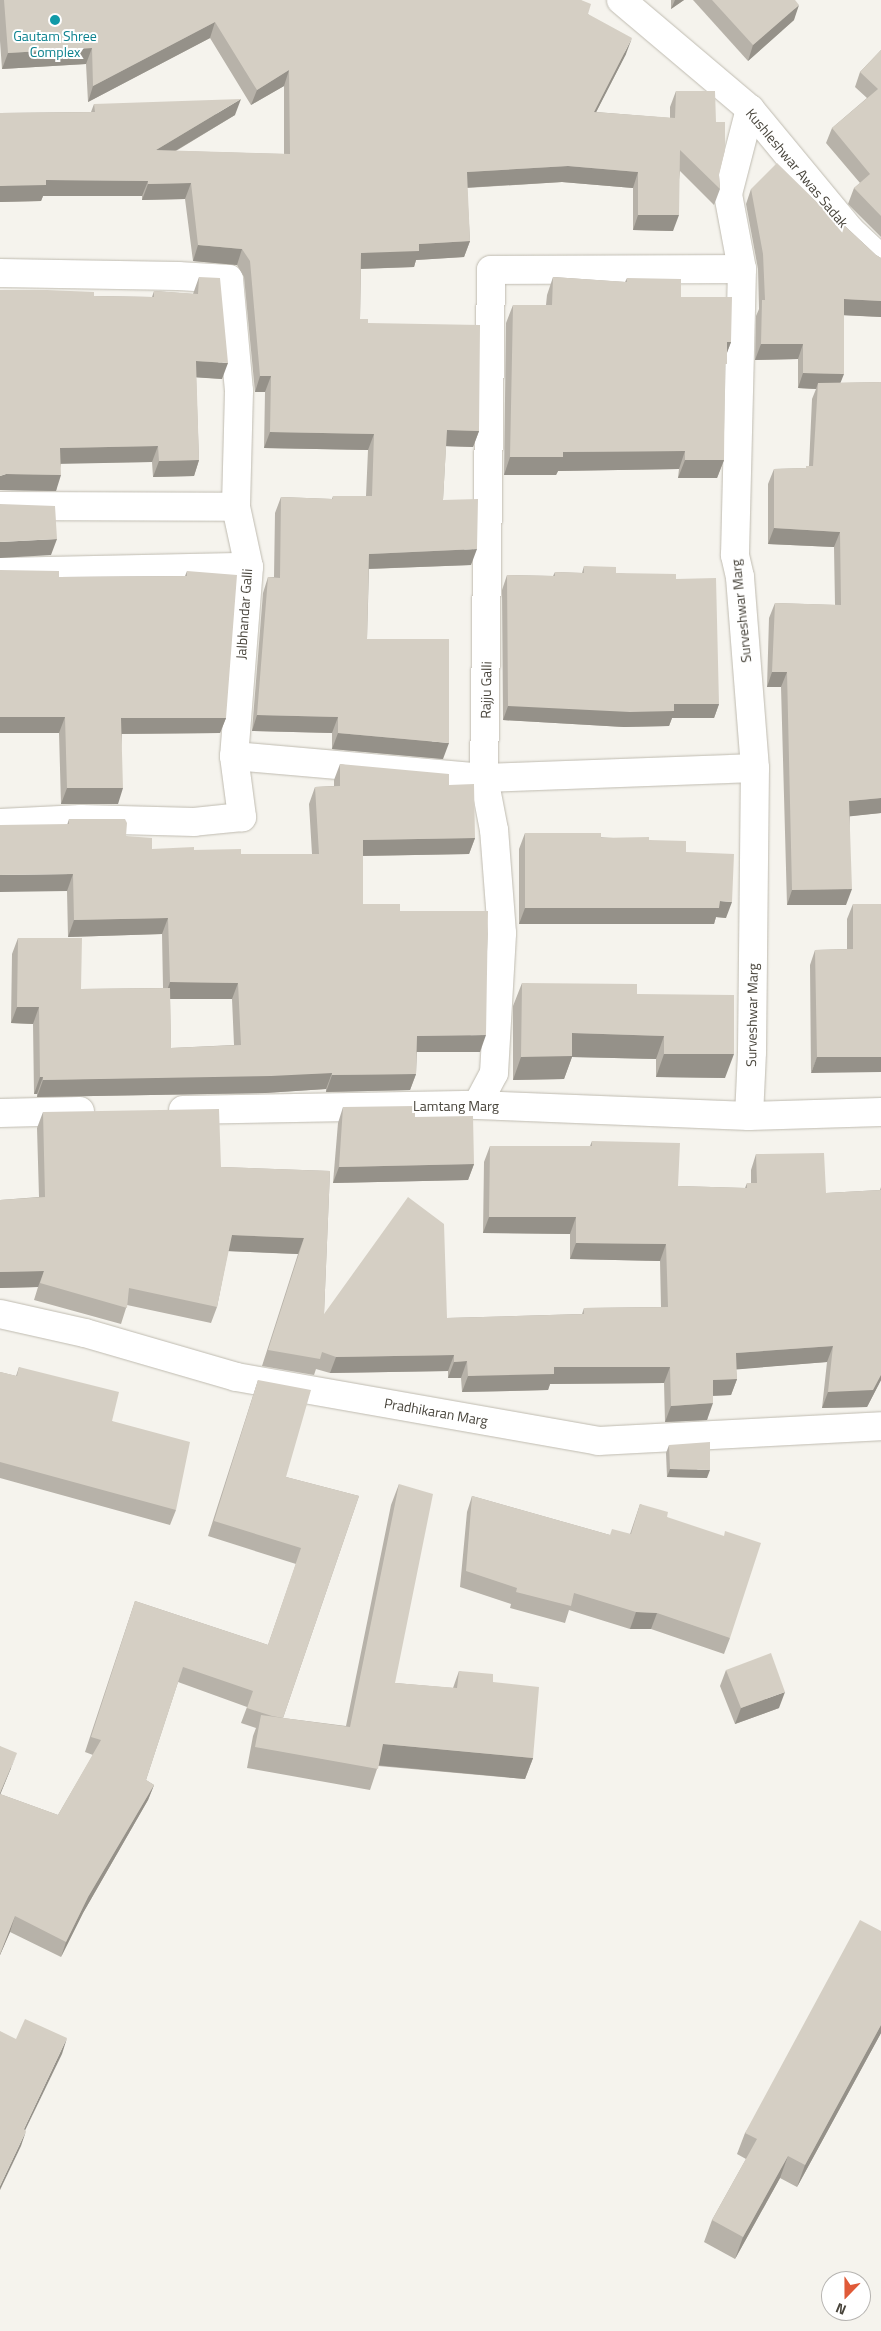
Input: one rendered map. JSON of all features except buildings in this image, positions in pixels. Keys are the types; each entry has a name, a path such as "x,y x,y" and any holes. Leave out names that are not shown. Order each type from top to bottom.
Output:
{"street":[{"name":"Kushleshwar Awas Sadak","path":"622,0 750,109 850,230 881,259"},
{"name":"Surveshwar Marg","path":"749,1116 752,1052 755,768 740,577 735,555 742,269 728,194 750,109"},
{"name":"Rajju Galli","path":"477,1105 494,1073 502,933 494,830 484,778 491,270 742,269"},
{"name":"Jalbhandar Galli","path":"0,273 229,279 238,391 236,507 249,567 234,756 242,817 194,822 81,819 0,823"},
{"path":"0,506 236,507"},
{"path":"0,572 249,567"},
{"path":"234,756 484,778 755,768"},
{"name":"Lamtang Marg","path":"160,1110 477,1105 749,1116 881,1112"},
{"path":"0,1113 110,1111"},
{"name":"Pradhikaran Marg","path":"0,1314 85,1333 236,1377 598,1441 881,1426"}],"place":[{"name":"Gautam Shree Complex","path":"55,20"}]}
